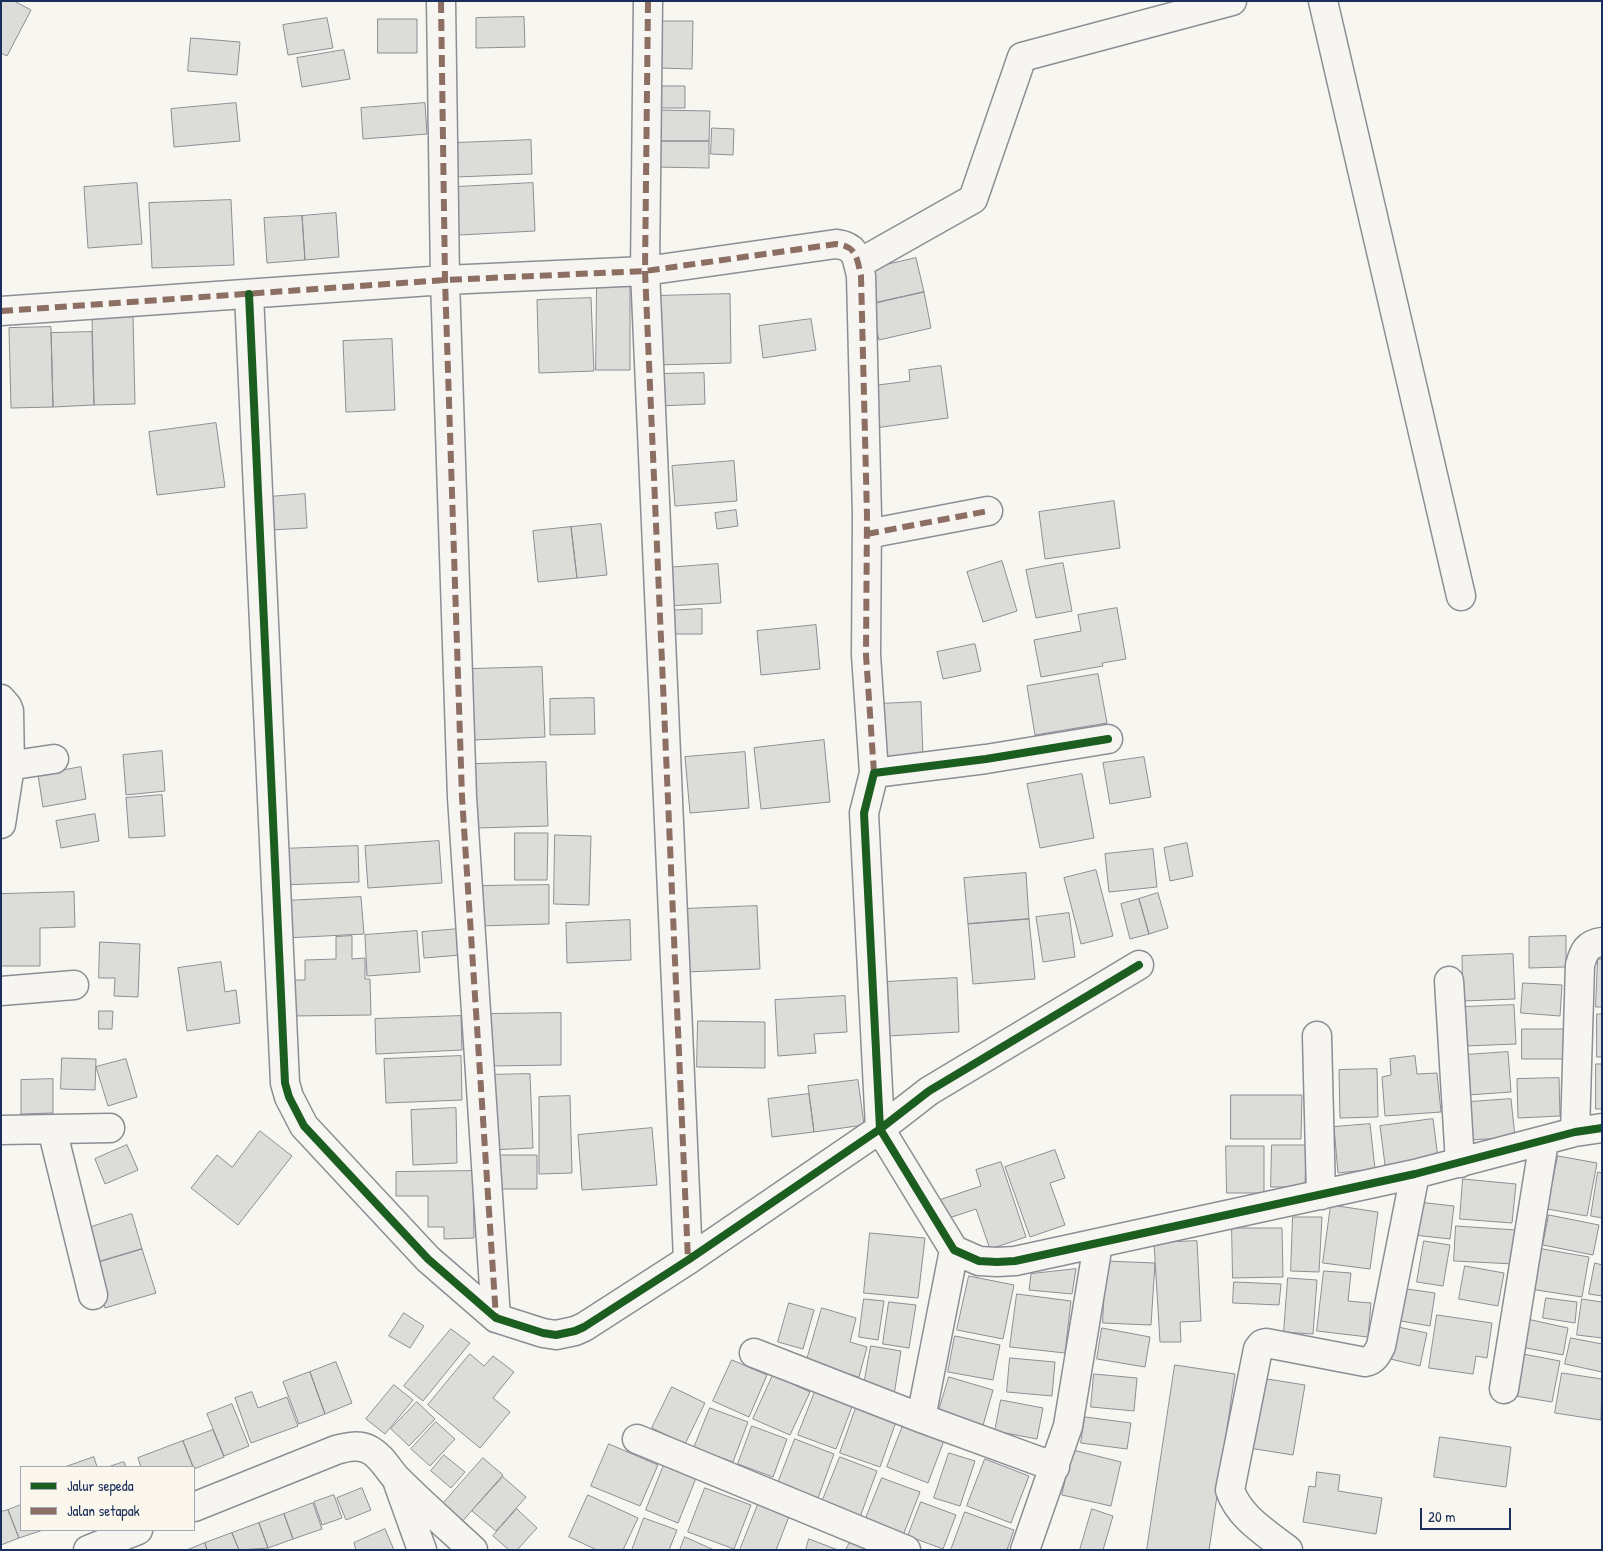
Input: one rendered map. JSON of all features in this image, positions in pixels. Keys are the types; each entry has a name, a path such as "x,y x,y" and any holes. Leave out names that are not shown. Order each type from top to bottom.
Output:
{"street":[{"path":"441,1 445,280 462,797 496,1318"},
{"path":"648,1 645,271 688,1260"},
{"path":"858,264 973,199 1022,57 1232,1"},
{"path":"1323,1 1462,596"},
{"path":"1,311 445,280 645,271 836,244 849,247 856,256 861,276 867,534 866,655 874,773 864,812 880,1129 954,1250 979,1261 1015,1261 1416,1174 1544,1142 1575,1132 1602,1128"},
{"path":"249,294 285,1083 289,1097 304,1126 428,1259 496,1318 556,1335 575,1331 688,1260 880,1129 929,1091 1139,965"},
{"path":"867,534 988,511"},
{"path":"1,699 9,711 1,824"},
{"path":"874,773 986,759 1108,739"},
{"path":"6,766 54,759"},
{"path":"1575,1132 1580,965 1586,948 1589,945 1602,942"},
{"path":"1449,981 1460,1163"},
{"path":"1,991 74,985"},
{"path":"1316,1036 1321,1195"},
{"path":"1,1130 110,1128"},
{"path":"52,1129 94,1295"},
{"path":"1504,1388 1544,1142"},
{"path":"1288,1550 1242,1513 1234,1502 1230,1490 1258,1349 1262,1344 1266,1343 1364,1362 1375,1357 1381,1346 1416,1174"},
{"path":"1026,1550 1070,1418 1098,1244"},
{"path":"921,1418 954,1250"},
{"path":"754,1353 921,1418 1055,1467"},
{"path":"637,1439 906,1550"},
{"path":"195,1507 348,1446 360,1447 370,1450 378,1457 396,1478 473,1550"},
{"path":"396,1478 422,1550"},
{"path":"88,1550 136,1531"}],"building":[{"path":"1,1 14,1 31,10 7,56 1,53"},
{"path":"524,17 525,47 476,48 476,18"},
{"path":"327,18 333,48 288,55 283,25"},
{"path":"378,19 417,19 417,53 378,53"},
{"path":"660,21 693,21 692,69 659,68"},
{"path":"191,38 240,42 237,75 188,71"},
{"path":"344,50 350,79 302,87 297,58"},
{"path":"655,86 685,86 685,108 655,108"},
{"path":"236,103 240,141 174,147 171,109"},
{"path":"425,103 427,134 363,139 361,108"},
{"path":"655,110 710,111 709,141 654,141"},
{"path":"712,128 734,129 733,155 711,154"},
{"path":"531,140 532,174 456,177 455,143"},
{"path":"654,141 709,141 709,168 654,167"},
{"path":"137,183 142,244 88,248 84,187"},
{"path":"533,183 535,231 459,235 456,187"},
{"path":"231,200 234,265 152,268 149,203"},
{"path":"336,213 339,257 305,260 302,216"},
{"path":"302,216 305,260 267,263 264,218"},
{"path":"916,258 924,292 871,304 864,270"},
{"path":"597,285 630,285 630,370 596,370"},
{"path":"924,292 931,328 879,340 871,304"},
{"path":"730,294 731,363 656,365 655,296"},
{"path":"591,298 594,371 539,373 537,300"},
{"path":"133,316 135,404 94,405 92,317"},
{"path":"811,319 816,350 763,358 759,326"},
{"path":"51,327 53,407 11,408 9,328"},
{"path":"92,332 94,405 53,407 51,333"},
{"path":"392,339 395,410 346,412 343,341"},
{"path":"941,366 948,418 875,428 870,386 910,381 909,370"},
{"path":"704,373 705,404 660,406 660,374"},
{"path":"216,423 225,487 157,495 149,432"},
{"path":"734,461 737,501 675,506 672,466"},
{"path":"305,494 307,528 271,530 269,497"},
{"path":"1114,501 1120,548 1045,559 1039,512"},
{"path":"736,510 738,526 717,529 715,513"},
{"path":"601,524 607,575 577,578 571,527"},
{"path":"571,527 577,578 538,582 533,531"},
{"path":"1002,561 1017,611 983,622 967,572"},
{"path":"1063,563 1072,611 1036,618 1026,570"},
{"path":"718,564 721,603 667,606 664,568"},
{"path":"1117,608 1126,659 1102,663 1103,666 1041,677 1034,640 1081,631 1078,615"},
{"path":"702,609 702,634 664,634 664,611"},
{"path":"816,625 820,669 761,675 757,631"},
{"path":"975,644 981,671 943,679 937,652"},
{"path":"542,667 545,737 473,740 471,669"},
{"path":"1098,674 1107,723 1035,735 1027,686"},
{"path":"594,698 595,734 550,735 550,699"},
{"path":"921,702 923,757 881,759 878,704"},
{"path":"824,740 830,802 761,809 754,748"},
{"path":"162,751 165,791 126,795 123,755"},
{"path":"745,752 749,808 690,813 685,757"},
{"path":"1144,757 1151,797 1110,804 1103,763"},
{"path":"546,762 548,826 477,828 475,764"},
{"path":"81,767 86,799 43,807 38,775"},
{"path":"1082,774 1094,838 1040,848 1027,784"},
{"path":"162,795 165,836 129,838 126,798"},
{"path":"95,814 99,841 61,848 56,821"},
{"path":"515,833 548,833 547,880 515,880"},
{"path":"555,835 591,836 589,905 554,904"},
{"path":"439,841 442,883 368,888 365,846"},
{"path":"1187,843 1193,876 1170,881 1164,848"},
{"path":"358,846 359,882 282,885 280,849"},
{"path":"1153,849 1157,887 1109,892 1105,854"},
{"path":"1096,870 1113,936 1081,944 1064,878"},
{"path":"1026,873 1029,919 968,924 964,878"},
{"path":"549,885 549,924 478,926 477,886"},
{"path":"74,892 75,927 40,928 40,966 1,966 1,894"},
{"path":"1158,893 1168,928 1149,934 1139,899"},
{"path":"361,897 364,934 286,938 284,901"},
{"path":"1139,899 1149,934 1130,939 1121,904"},
{"path":"757,906 760,969 686,972 683,909"},
{"path":"1069,913 1075,957 1043,962 1036,917"},
{"path":"1029,919 1035,979 973,984 968,924"},
{"path":"630,920 631,960 567,963 566,923"},
{"path":"459,929 461,955 424,958 422,932"},
{"path":"417,931 420,972 367,976 365,935"},
{"path":"352,936 352,959 365,958 365,979 370,979 371,1015 292,1016 292,980 305,980 305,960 336,959 336,937"},
{"path":"1566,936 1566,967 1529,968 1529,937"},
{"path":"100,942 140,944 138,997 114,996 115,978 99,978"},
{"path":"1513,954 1515,999 1463,1001 1462,956"},
{"path":"1598,959 1602,959 1602,1007 1596,1007"},
{"path":"221,962 225,992 236,990 240,1023 187,1031 178,968"},
{"path":"957,978 959,1032 889,1036 886,982"},
{"path":"1523,983 1562,985 1560,1016 1521,1013"},
{"path":"845,996 847,1032 814,1034 816,1053 778,1056 775,1000"},
{"path":"1514,1005 1516,1044 1465,1046 1463,1007"},
{"path":"99,1011 113,1011 112,1029 99,1029"},
{"path":"561,1013 561,1065 489,1066 488,1014"},
{"path":"1597,1014 1602,1014 1602,1057 1597,1057"},
{"path":"461,1016 462,1050 376,1054 375,1019"},
{"path":"698,1021 765,1022 765,1068 697,1067"},
{"path":"1522,1029 1564,1029 1563,1059 1522,1059"},
{"path":"1508,1052 1511,1092 1468,1095 1465,1055"},
{"path":"461,1056 462,1100 386,1103 384,1059"},
{"path":"1415,1056 1417,1074 1437,1073 1441,1112 1385,1116 1382,1077 1391,1075 1390,1059"},
{"path":"62,1058 96,1059 95,1090 61,1089"},
{"path":"126,1059 137,1097 108,1106 96,1067"},
{"path":"1596,1064 1602,1064 1602,1109 1596,1109"},
{"path":"1377,1069 1378,1117 1340,1118 1339,1070"},
{"path":"530,1074 533,1148 490,1150 487,1075"},
{"path":"1559,1078 1560,1116 1518,1118 1517,1079"},
{"path":"53,1079 53,1113 21,1114 21,1080"},
{"path":"858,1080 864,1125 814,1132 808,1086"},
{"path":"809,1094 814,1132 772,1137 768,1099"},
{"path":"1231,1095 1302,1095 1301,1139 1231,1139"},
{"path":"570,1096 572,1173 539,1174 539,1097"},
{"path":"1511,1099 1515,1137 1472,1140 1469,1102"},
{"path":"456,1108 457,1163 413,1165 411,1110"},
{"path":"1433,1119 1438,1158 1385,1165 1380,1126"},
{"path":"1370,1124 1375,1169 1338,1173 1334,1127"},
{"path":"652,1128 657,1185 582,1190 578,1135"},
{"path":"260,1131 292,1156 238,1225 191,1188 217,1155 232,1167"},
{"path":"127,1145 138,1170 105,1184 95,1159"},
{"path":"1272,1145 1306,1145 1305,1187 1271,1187"},
{"path":"1226,1146 1264,1146 1264,1193 1227,1193"},
{"path":"1055,1150 1065,1178 1050,1183 1065,1225 1030,1237 1005,1167"},
{"path":"496,1155 537,1155 537,1189 496,1189"},
{"path":"1558,1156 1597,1163 1587,1216 1547,1209"},
{"path":"1001,1162 1026,1237 990,1249 976,1209 946,1219 939,1200 981,1186 976,1170"},
{"path":"473,1171 474,1238 444,1239 444,1227 428,1227 428,1196 396,1196 396,1172"},
{"path":"1598,1172 1602,1173 1602,1218 1591,1216"},
{"path":"1463,1179 1516,1184 1512,1223 1460,1219"},
{"path":"1418,1202 1454,1206 1450,1239 1414,1235"},
{"path":"1331,1205 1378,1212 1370,1269 1323,1263"},
{"path":"132,1214 142,1249 92,1264 82,1230"},
{"path":"1549,1215 1599,1225 1593,1255 1543,1245"},
{"path":"1293,1217 1322,1217 1319,1272 1291,1271"},
{"path":"1456,1226 1516,1230 1514,1264 1454,1261"},
{"path":"1232,1228 1282,1228 1283,1277 1233,1278"},
{"path":"870,1233 925,1238 918,1298 864,1293"},
{"path":"1197,1241 1201,1321 1180,1322 1181,1342 1160,1342 1154,1243"},
{"path":"1424,1241 1450,1245 1443,1286 1417,1282"},
{"path":"1537,1248 1589,1257 1582,1297 1530,1289"},
{"path":"142,1249 156,1293 105,1308 92,1264"},
{"path":"1106,1261 1155,1263 1151,1325 1103,1323"},
{"path":"1595,1263 1602,1265 1602,1296 1589,1294"},
{"path":"1465,1266 1504,1273 1498,1306 1459,1299"},
{"path":"1076,1269 1072,1294 1029,1290 1031,1274"},
{"path":"1324,1271 1351,1273 1348,1301 1371,1303 1368,1337 1317,1331"},
{"path":"969,1276 1014,1285 1003,1339 957,1330"},
{"path":"1288,1278 1317,1280 1313,1334 1284,1332"},
{"path":"1234,1282 1281,1284 1279,1305 1233,1303"},
{"path":"1400,1288 1435,1293 1430,1326 1395,1320"},
{"path":"1017,1294 1071,1301 1065,1353 1010,1347"},
{"path":"1546,1298 1577,1302 1575,1323 1543,1318"},
{"path":"864,1299 884,1301 878,1340 859,1337"},
{"path":"1582,1299 1602,1302 1602,1338 1577,1335"},
{"path":"889,1302 916,1305 909,1348 883,1344"},
{"path":"789,1303 814,1310 803,1349 778,1342"},
{"path":"822,1308 856,1318 850,1342 867,1347 859,1377 806,1363"},
{"path":"404,1313 424,1326 410,1348 389,1336"},
{"path":"1437,1315 1492,1323 1487,1358 1476,1356 1473,1374 1429,1368"},
{"path":"1527,1319 1568,1328 1563,1355 1521,1347"},
{"path":"1393,1326 1427,1333 1420,1366 1386,1358"},
{"path":"1102,1328 1150,1337 1145,1367 1097,1359"},
{"path":"451,1329 470,1343 423,1401 404,1386"},
{"path":"955,1336 1000,1345 993,1380 948,1372"},
{"path":"1571,1338 1602,1344 1602,1372 1565,1364"},
{"path":"871,1346 901,1351 894,1395 863,1390"},
{"path":"470,1354 484,1366 493,1356 514,1372 493,1398 510,1412 480,1448 428,1405"},
{"path":"1523,1354 1560,1361 1552,1402 1515,1396"},
{"path":"1010,1358 1055,1362 1052,1396 1007,1392"},
{"path":"732,1360 767,1375 749,1417 713,1401"},
{"path":"336,1362 352,1403 325,1414 310,1372"},
{"path":"1175,1365 1235,1374 1209,1550 1147,1550"},
{"path":"310,1372 325,1414 299,1424 283,1382"},
{"path":"1562,1373 1602,1379 1601,1420 1555,1413"},
{"path":"1094,1374 1137,1378 1134,1411 1091,1407"},
{"path":"773,1375 810,1392 790,1435 753,1419"},
{"path":"949,1377 993,1390 982,1429 937,1417"},
{"path":"1261,1378 1305,1385 1293,1455 1249,1448"},
{"path":"394,1385 413,1400 385,1434 366,1419"},
{"path":"672,1387 705,1403 685,1444 652,1428"},
{"path":"252,1392 258,1408 287,1397 298,1426 251,1443 235,1398"},
{"path":"815,1392 852,1407 836,1449 798,1435"},
{"path":"1001,1400 1043,1408 1037,1439 995,1431"},
{"path":"417,1402 435,1419 409,1446 391,1429"},
{"path":"232,1404 249,1446 224,1456 207,1414"},
{"path":"857,1405 897,1419 880,1467 840,1453"},
{"path":"710,1408 748,1422 733,1462 694,1448"},
{"path":"1085,1417 1131,1423 1127,1449 1081,1443"},
{"path":"436,1422 455,1439 430,1466 411,1449"},
{"path":"904,1423 945,1438 928,1483 887,1467"},
{"path":"752,1426 787,1439 773,1477 738,1464"},
{"path":"213,1430 224,1457 195,1469 183,1441"},
{"path":"1440,1437 1511,1447 1506,1487 1434,1477"},
{"path":"795,1439 834,1454 818,1498 778,1483"},
{"path":"183,1441 193,1466 141,1466 138,1458"},
{"path":"609,1444 658,1465 640,1506 591,1486"},
{"path":"1073,1450 1121,1462 1111,1506 1062,1495"},
{"path":"949,1453 975,1461 960,1506 934,1498"},
{"path":"444,1455 465,1472 451,1488 431,1471"},
{"path":"94,1457 97,1466 68,1466"},
{"path":"840,1457 877,1471 860,1517 822,1502"},
{"path":"483,1458 503,1475 460,1524 441,1506"},
{"path":"985,1459 1029,1476 1011,1523 967,1506"},
{"path":"124,1462 126,1466 111,1466"},
{"path":"664,1465 696,1478 678,1523 646,1510"},
{"path":"1317,1472 1340,1475 1338,1491 1382,1498 1376,1534 1303,1522 1309,1486 1315,1487"},
{"path":"503,1477 526,1497 496,1531 472,1511"},
{"path":"882,1478 920,1492 902,1538 864,1523"},
{"path":"362,1488 371,1510 346,1520 337,1498"},
{"path":"705,1488 751,1505 734,1549 688,1532"},
{"path":"334,1495 342,1518 322,1525 314,1502"},
{"path":"588,1495 638,1518 623,1550 597,1550 569,1537"},
{"path":"759,1502 790,1514 776,1550 740,1550"},
{"path":"921,1502 956,1515 943,1549 908,1536"},
{"path":"313,1503 322,1529 293,1539 284,1514"},
{"path":"20,1505 20,1531 40,1531 19,1538 8,1510"},
{"path":"517,1509 537,1528 517,1550 509,1550 493,1536"},
{"path":"1092,1509 1113,1516 1103,1550 1080,1550"},
{"path":"8,1510 19,1538 1,1545 1,1512"},
{"path":"965,1512 1014,1530 1007,1550 951,1550"},
{"path":"284,1514 293,1539 268,1548 259,1523"},
{"path":"644,1518 677,1530 669,1550 632,1550"},
{"path":"259,1523 268,1548 239,1550 232,1533"},
{"path":"385,1529 394,1550 356,1550 354,1543"},
{"path":"232,1533 239,1550 207,1550 205,1543"},
{"path":"685,1537 714,1550 680,1550"},
{"path":"809,1539 838,1550 806,1550"},
{"path":"851,1540 874,1550 846,1550"},
{"path":"205,1543 207,1550 187,1550"}],"marked path":[{"path":"441,1 445,280 462,797 496,1318"},
{"path":"648,1 645,271 688,1260"},
{"path":"1,311 445,280 645,271 836,244 848,247 855,254 861,276 867,516 866,655 874,773"},
{"path":"867,534 988,511"}],"cycle path":[{"path":"249,294 285,1083 289,1097 304,1126 428,1259 496,1318 543,1333 556,1335 584,1327 688,1260 880,1129 929,1091 1139,965"},
{"path":"1108,739 986,759 874,773 864,813 880,1129 954,1250 979,1261 1015,1261 1415,1174 1575,1132 1602,1128"}]}
